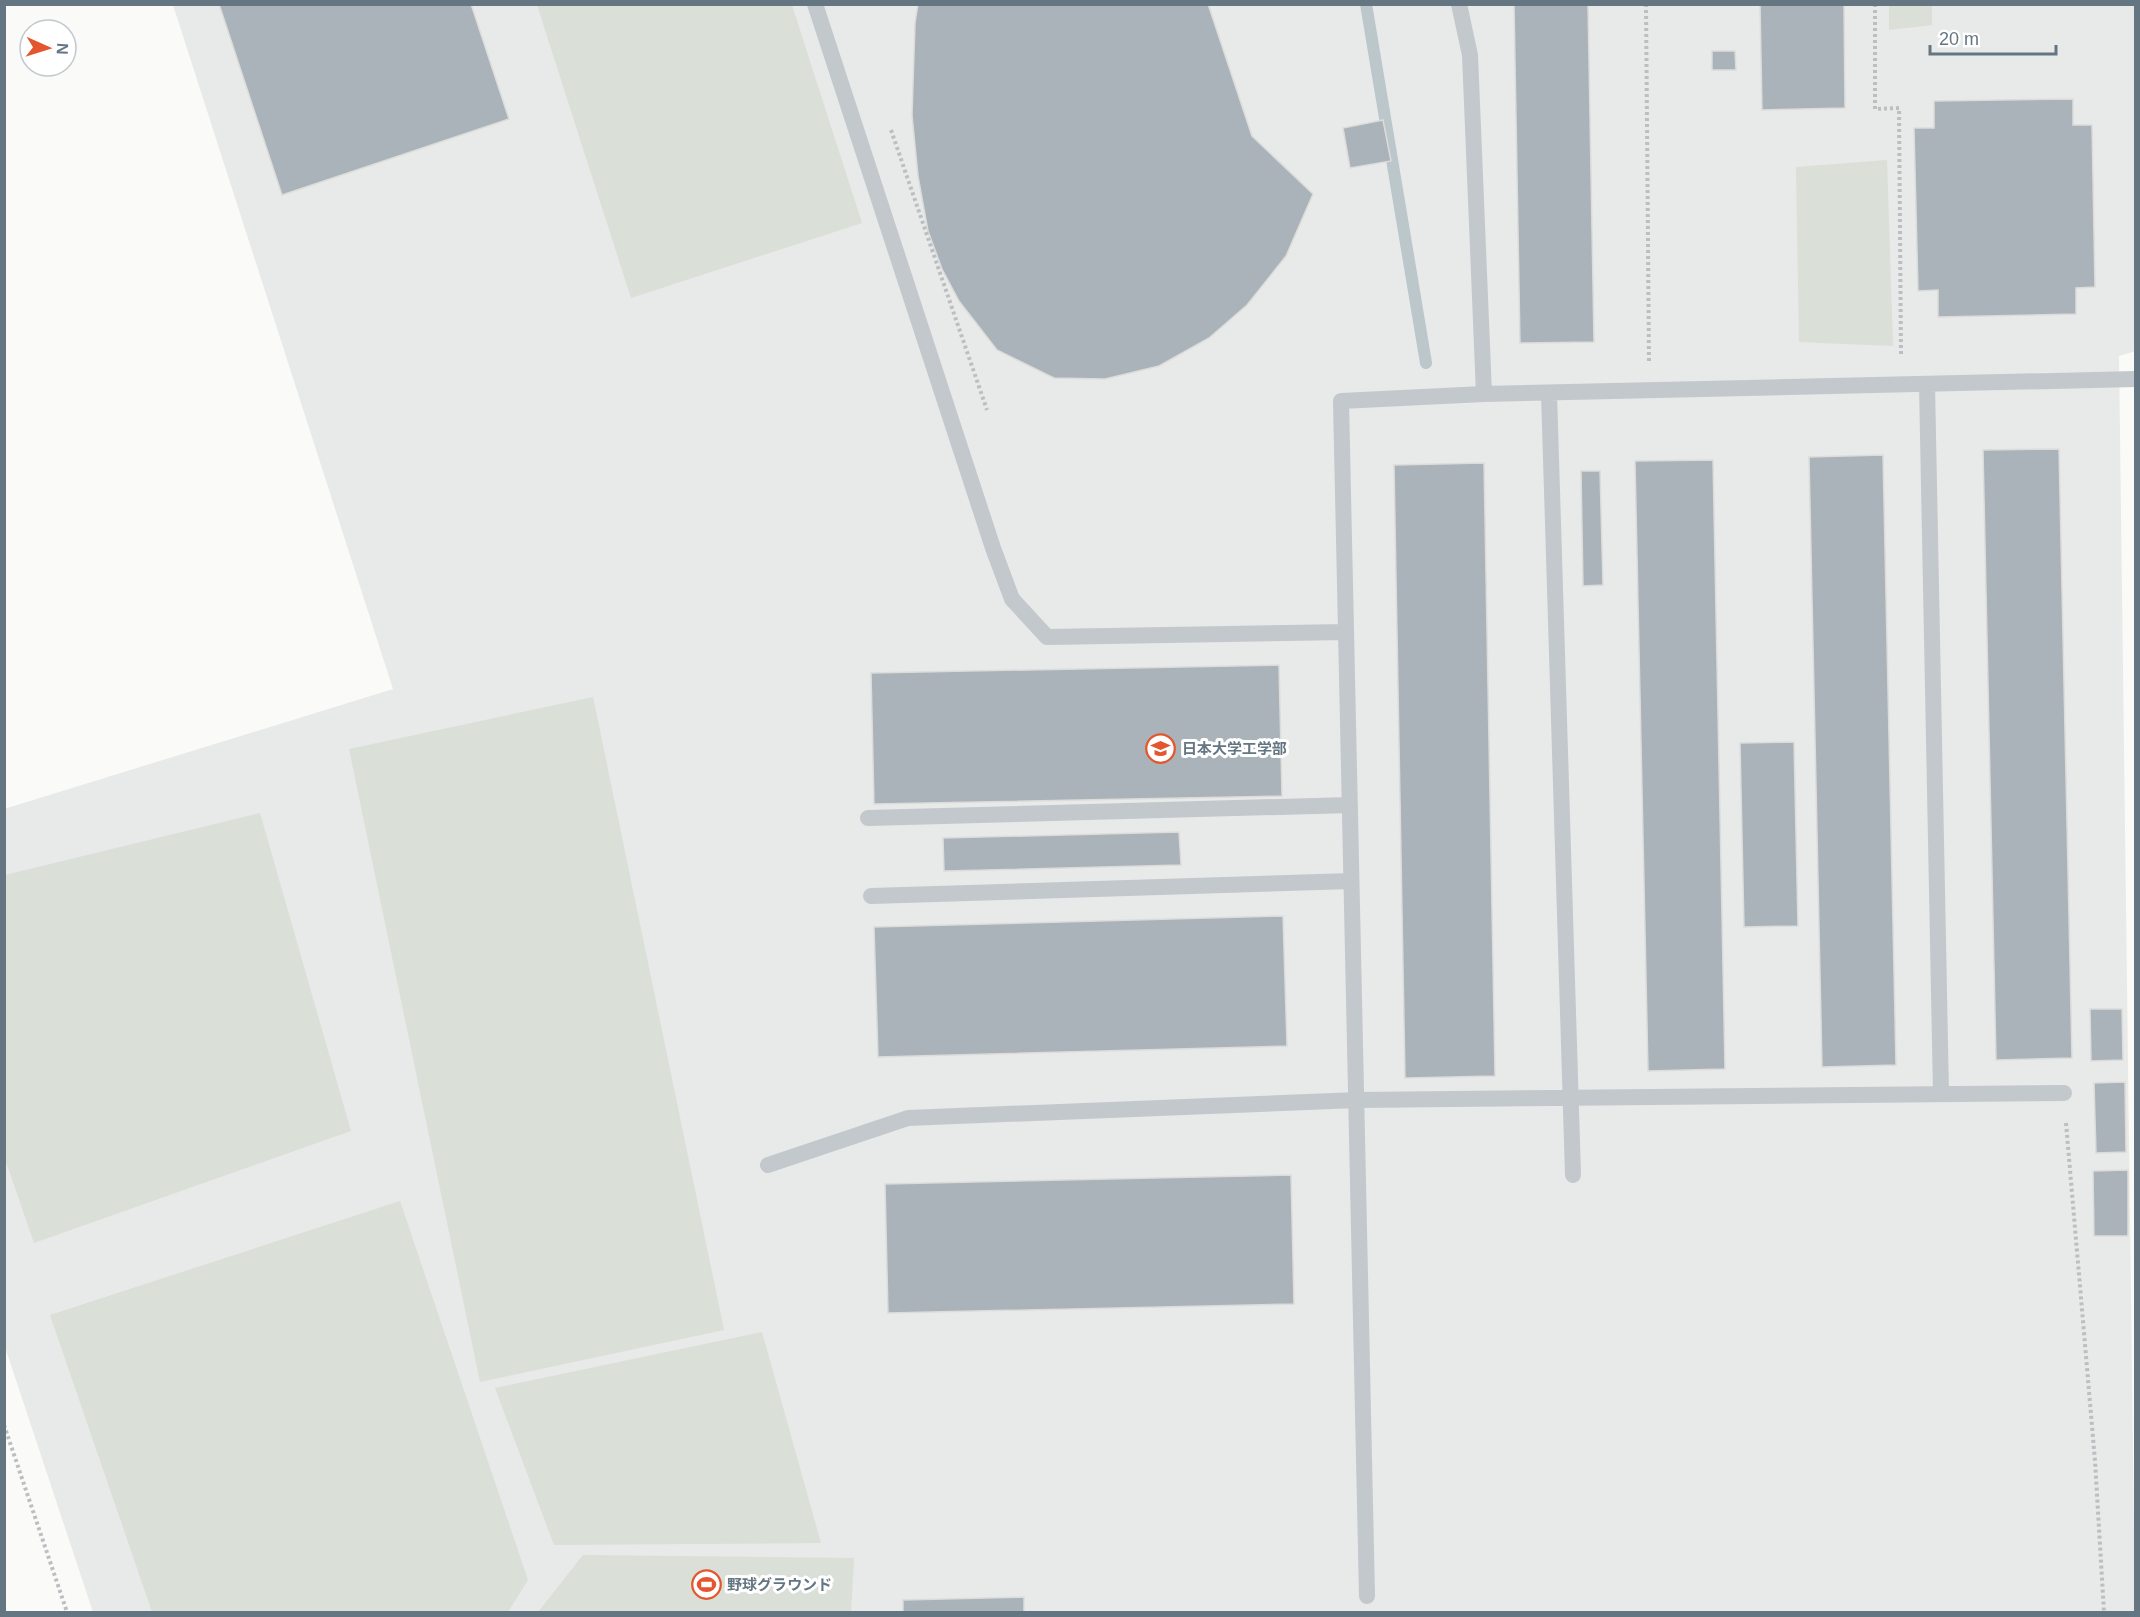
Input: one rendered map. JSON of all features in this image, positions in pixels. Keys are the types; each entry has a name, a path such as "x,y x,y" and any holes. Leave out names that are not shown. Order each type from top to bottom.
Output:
{"lane":[{"path":"814,4 989,537 1012,599 1047,637 1346,632"},
{"path":"1459,4 1470,55 1484,394"},
{"path":"1367,1596 1341,401 1484,394 2136,379"},
{"path":"1927,384 1941,1094"},
{"path":"1549,393 1572,1175"},
{"path":"868,818 1350,806"},
{"path":"871,896 1351,881"},
{"path":"768,1165 908,1118 1357,1101 2064,1093"}],"path":[{"path":"1646,4 1649,391"},
{"path":"1875,4 1875,109 1899,108 1901,385"},
{"path":"891,129 987,410"},
{"path":"2064,1093 2095,1461 2104,1612"},
{"path":"4,1425 67,1612"}],"shaded area":[{"name":"日本大学工学部","path":"173,5 2135,5 2136,351 2119,356 2135,1612 93,1612 5,1347 4,809 393,689"},
{"path":"537,5 792,5 862,223 631,298"},
{"path":"1889,5 1932,5 1932,25 1889,30"},
{"path":"1887,160 1893,346 1799,342 1796,167"},
{"path":"593,697 724,1330 480,1382 349,749"},
{"path":"260,813 351,1131 34,1243 5,1159 5,875"},
{"path":"400,1201 528,1580 508,1612 152,1612 50,1315"},
{"path":"762,1332 821,1543 554,1545 495,1388"},
{"name":"野球グラウンド","path":"583,1555 854,1558 851,1612 538,1612"}],"building":[{"path":"219,4 471,4 509,119 282,195"},
{"path":"918,4 1208,4 1252,136 1313,194 1286,256 1247,305 1209,338 1159,366 1105,379 1054,378 997,350 959,301 942,269 928,231 918,176 912,115 915,23"},
{"path":"1514,4 1588,4 1594,342 1520,343"},
{"path":"1760,4 1844,4 1845,108 1762,110"},
{"path":"1712,51 1735,51 1736,70 1712,70"},
{"path":"2073,99 2073,125 2092,125 2095,287 2076,288 2076,314 1938,317 1938,290 1918,291 1914,128 1934,128 1934,101"},
{"path":"1383,120 1391,161 1350,168 1343,128"},
{"path":"2059,449 2072,1058 1996,1060 1983,450"},
{"path":"1883,455 1896,1065 1822,1067 1809,457"},
{"path":"1713,460 1725,1069 1648,1071 1635,461"},
{"path":"1484,463 1495,1076 1405,1078 1394,465"},
{"path":"1581,471 1600,471 1603,585 1583,586"},
{"path":"1279,665 1282,796 874,804 871,673"},
{"path":"1794,742 1798,926 1744,927 1740,743"},
{"path":"1179,832 1181,865 944,871 943,838"},
{"path":"1283,916 1287,1046 878,1057 874,927"},
{"path":"2090,1009 2122,1009 2123,1060 2091,1061"},
{"path":"2125,1082 2126,1152 2096,1153 2094,1083"},
{"path":"2128,1170 2128,1236 2094,1236 2093,1171"},
{"path":"1291,1175 1294,1304 888,1313 885,1184"},
{"path":"1024,1597 1024,1612 903,1612 903,1600"}],"waterway":[{"path":"1366,4 1426,363"}],"place":[{"name":"日本大学工学部","path":"1161,749"},
{"name":"野球グラウンド","path":"706,1585"}]}
